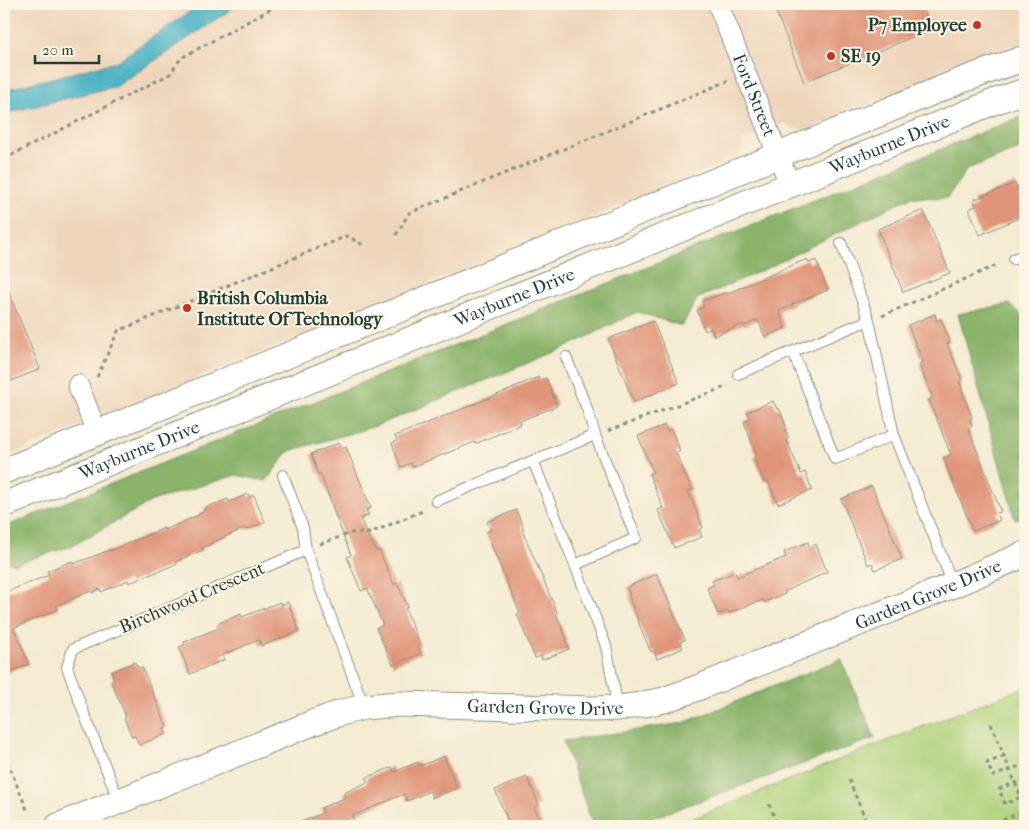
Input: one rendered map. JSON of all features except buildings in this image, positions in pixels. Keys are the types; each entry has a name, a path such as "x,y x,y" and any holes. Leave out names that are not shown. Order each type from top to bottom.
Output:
{"street":[{"name":"Ford Street","path":"718,4 790,185"},
{"name":"Wayburne Drive","path":"4,471 778,154 960,81 1025,58"},
{"name":"Wayburne Drive","path":"4,506 996,101 1025,91"},
{"path":"78,385 98,432"},
{"name":"Garden Grove Drive","path":"58,826 315,722 364,707 400,704 594,710 640,705 664,700 953,585 1025,554"}],"lane":[{"path":"841,244 869,320 894,435 953,585"},
{"path":"1014,259 1025,254"},
{"path":"738,374 869,320"},
{"path":"792,352 835,459 894,435"},
{"path":"566,358 636,538 575,566"},
{"path":"436,501 595,435"},
{"path":"533,461 606,646 618,708"},
{"path":"283,474 303,528 306,550 364,707"},
{"name":"Birchwood Crescent","path":"119,801 67,667 73,650 306,550"}],"path":[{"path":"4,159 170,74 181,58 280,4"},
{"path":"396,235 409,213 728,81 724,73"},
{"path":"97,377 118,331 347,236 365,246"},
{"path":"869,320 1014,259"},
{"path":"595,435 733,384 738,374"},
{"path":"306,550 352,533 370,533 432,508 436,501"},
{"path":"991,724 1025,807"},
{"path":"4,754 28,812"},
{"path":"1004,756 987,763 993,776 1025,764"},
{"path":"1020,797 1005,804 999,789 1025,779"},
{"path":"849,780 868,826"},
{"path":"769,804 778,826"},
{"path":"988,826 1025,811"}],"shaded area":[{"name":"British Columbia Institute Of Technology","path":"4,4 1025,4 1025,43 809,129 797,129 785,123 742,141 741,154 737,158 4,457"}],"green space":[{"path":"1025,115 1025,147 967,169 947,198 911,197 767,268 697,299 682,326 637,312 569,346 376,426 289,451 266,481 236,475 152,501 72,546 15,564 4,561 4,527"},
{"path":"1009,304 1025,317 1025,515 1015,520 958,314"},
{"path":"841,659 875,738 630,826 593,826 563,741 683,723"},
{"path":"1025,687 1025,826 674,826 886,741"}],"water":[{"path":"201,4 239,4 117,86 4,114 4,90 116,62"}],"place":[{"name":"P7 Employee","path":"977,25"},
{"name":"SE 19","path":"831,56"},
{"name":"British Columbia Institute Of Technology","path":"187,308"}]}
